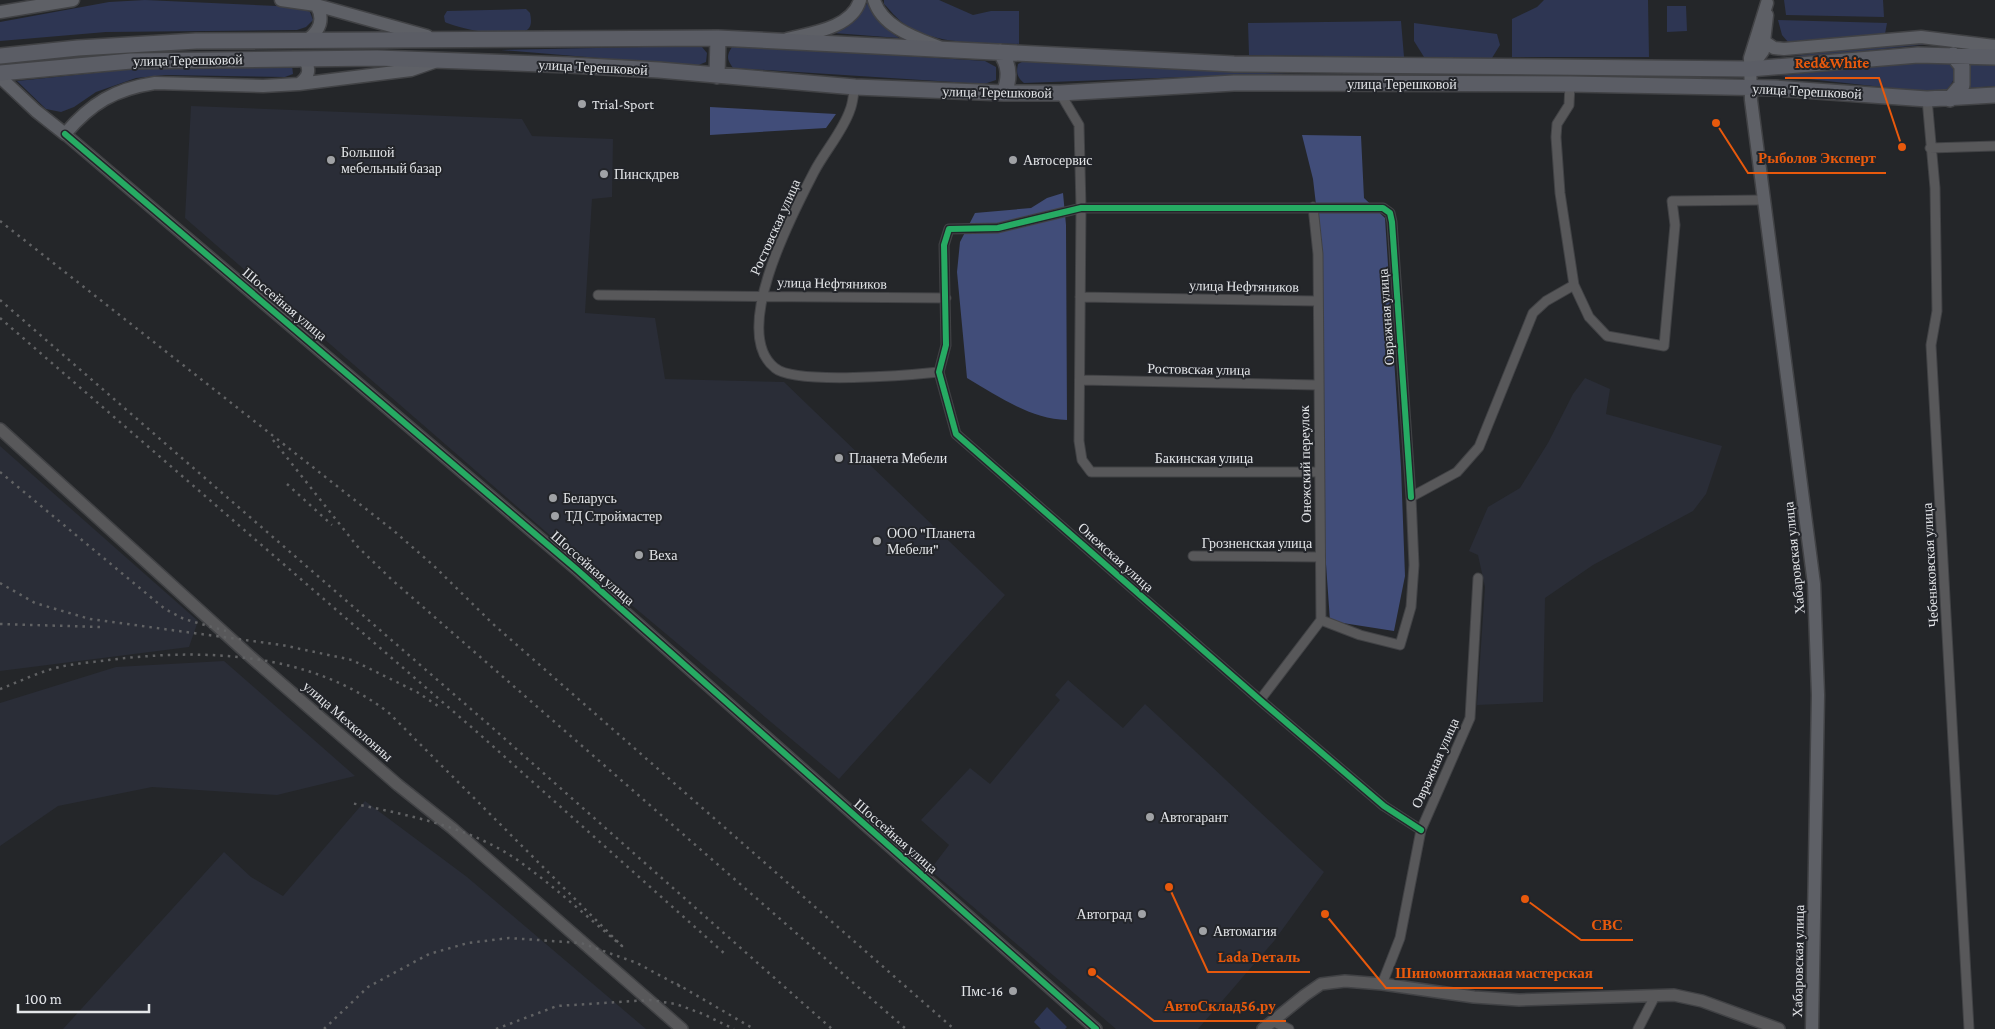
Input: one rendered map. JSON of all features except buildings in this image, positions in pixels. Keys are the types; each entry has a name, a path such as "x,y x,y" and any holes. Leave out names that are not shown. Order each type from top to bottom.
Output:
{"main road":[{"path":"0,12 73,0"},
{"path":"282,0 316,5 439,40"},
{"path":"782,40 822,30 839,23 857,10 860,0"},
{"path":"874,0 875,6 888,20 906,34 942,48"},
{"path":"1750,70 1758,60 1765,42 1767,1"},
{"name":"Хабаровская улица","path":"1767,1 1752,46 1751,88 1763,200 1814,584 1818,694 1812,1029"},
{"path":"307,40 315,34 321,22 320,11 316,5"},
{"path":"1765,42 1774,48 1784,49 1921,37 1995,46"},
{"path":"717,76 718,38"},
{"name":"улица Терешковой","path":"0,56 44,51 196,41 718,38 1234,64 1750,70 1918,54 1995,57"},
{"path":"468,62 469,40"},
{"path":"1000,52 1006,60 1008,72 1004,93"},
{"path":"1950,99 1962,85 1962,66 1953,55"},
{"path":"299,84 306,78 309,68 304,59"},
{"name":"улица Терешковой","path":"0,75 45,69 131,62 304,59 439,61 619,68 855,87 1004,93 1060,93 1234,83 1570,84 1751,88 1926,100 1995,94"},
{"path":"65,134 81,115 104,99 124,89 138,86 155,83 263,86 299,84 411,70 439,61"},
{"name":"Шоссейная улица","path":"0,75 36,111 65,134"}],"street":[{"path":"1570,84 1569,105 1557,124 1556,137 1560,193 1574,286 1589,317 1607,336 1664,346 1675,225 1672,201 1763,200"},
{"name":"Ростовская улица","path":"855,87 850,111 815,171 769,272 761,296 759,334 766,358 775,369 792,374 864,378 940,372"},
{"path":"1060,93 1079,125 1081,380"},
{"name":"Чебеньковская улица","path":"1926,100 1935,188 1937,310 1931,345 1968,1029"},
{"name":"Шоссейная улица","path":"65,134 575,568 1096,1029"},
{"path":"1930,148 1995,146"},
{"path":"1081,208 1313,207"},
{"name":"Онежский переулок","path":"1313,207 1318,254 1317,385 1321,620"},
{"name":"Овражная улица","path":"1313,207 1383,208 1390,213 1411,497 1414,565 1411,607 1400,645 1360,635 1321,620"},
{"name":"Онежская улица","path":"1081,208 998,228 949,230 944,245 946,345 940,372 956,434 1384,806 1421,830"},
{"path":"1411,497 1457,472 1479,447 1533,313 1546,301 1574,286"},
{"name":"улица Нефтяников","path":"598,295 946,298"},
{"name":"улица Нефтяников","path":"1080,297 1317,301"},
{"name":"Ростовская улица","path":"1081,380 1317,385"},
{"name":"Бакинская улица","path":"1081,380 1080,441 1082,460 1091,472 1318,472"},
{"name":"улица Мехколонны","path":"0,430 252,658 398,785 452,828 682,1029"},
{"name":"Грозненская улица","path":"1193,556 1320,557"},
{"name":"Овражная улица","path":"1382,984 1400,938 1421,830 1470,718 1478,578"},
{"path":"1260,700 1321,620"},
{"path":"1263,1029 1321,984 1345,982 1382,984 1474,997 1519,1000 1674,995 1702,1001 1779,1029"},
{"path":"1638,1029 1655,996"},
{"path":"1272,1021 1289,1029"}],"shaded area":[{"path":"145,0 300,7 310,12 313,20 306,27 297,30 106,32 0,41 0,22 109,2"},
{"path":"884,0 939,0 973,15 991,11 1019,11 1019,44 974,43 929,36 900,21 884,4"},
{"path":"1544,0 1648,0 1649,57 1512,57 1512,19 1537,7"},
{"path":"1784,0 1883,0 1884,17 1786,15"},
{"path":"868,2 884,27 899,38 834,33 853,21"},
{"path":"1667,6 1686,6 1687,31 1667,32"},
{"path":"526,9 530,13 531,21 529,28 523,32 513,34 462,28 445,22 444,16 447,11"},
{"path":"1778,20 1887,23 1885,34 1801,44 1788,42 1782,35"},
{"path":"1401,21 1404,57 1249,55 1248,23"},
{"path":"1414,23 1497,34 1500,45 1492,58 1424,57 1414,41"},
{"path":"1909,40 1929,44 1800,58 1796,56"},
{"path":"744,46 985,61 996,67 996,80 984,84 733,68 728,58 730,50 732,47"},
{"path":"702,47 707,53 706,62 696,66 501,50"},
{"path":"1919,59 1949,61 1954,68 1955,76 1946,90 1920,91 1780,76"},
{"path":"1026,60 1291,73 1024,83 1018,77 1017,70 1018,64"},
{"path":"1969,62 1995,65 1995,86 1969,88"},
{"path":"172,65 292,65 293,74 285,77 165,75 136,78 96,92 74,107 61,112 46,109 17,81"},
{"path":"191,106 522,119 532,136 613,139 612,197 592,199 585,313 655,318 665,379 784,382 1005,595 839,779 591,571 185,218"},
{"path":"710,107 836,114 826,128 710,135"},
{"path":"1302,135 1361,136 1364,198 1385,218 1401,467 1405,576 1394,631 1330,621 1325,550 1320,239 1313,179"},
{"path":"1063,193 1066,225 1067,420 1053,419 1027,411 967,378 957,272 960,242 975,213 1031,208 1047,198"},
{"path":"1585,378 1610,389 1606,414 1722,446 1706,494 1693,511 1593,565 1545,598 1543,702 1477,705 1485,587 1478,555 1469,551 1488,507 1520,488 1548,443 1573,394"},
{"path":"0,446 198,621 189,647 0,671"},
{"path":"224,661 355,776 277,795 152,787 58,806 0,846 0,703 116,667"},
{"path":"1068,680 1123,728 1145,704 1324,872 1274,941 1198,1029 1116,1029 930,870 949,845 921,820 970,768 990,784 1060,700 1055,695"},
{"path":"365,801 467,877 646,1029 63,1029 224,852 251,877 283,896"},
{"path":"1047,1007 1067,1027 1065,1029 1041,1029 1034,1022"}],"railway":[{"path":"0,221 394,531 434,566 493,624 954,1029"},
{"path":"0,300 487,723 832,1029"},
{"path":"0,318 477,732 725,954"},
{"path":"273,440 357,546 391,579 906,1029"},
{"path":"0,472 165,609 184,619 226,631"},
{"path":"287,484 332,525"},
{"path":"0,583 35,603 90,619 282,645 352,660 417,692 438,706"},
{"path":"0,624 100,627"},
{"path":"0,689 40,673 64,666 145,656 219,655 255,659 291,666 326,677 358,693 389,713 622,946 543,879 497,848 477,838 436,823 351,803"},
{"path":"324,1029 368,987 429,954 468,943 509,938 581,943 637,963 683,988"},
{"path":"677,984 754,1029"},
{"path":"496,1029 557,1006 650,1000 676,1004 703,1014 734,1029"}],"cycle path":[{"path":"65,134 575,568 1096,1029"},
{"path":"1411,497 1392,222 1390,213 1383,208 1081,208 998,228 949,229 944,245 946,345 939,372 956,434 1384,806 1421,830"}],"place":[{"name":"Trial-Sport","path":"582,104"},
{"name":"Рыболов Эксперт","path":"1716,123"},
{"name":"Red&White","path":"1902,147"},
{"name":"Большой мебельный базар","path":"331,160"},
{"name":"Автосервис","path":"1013,160"},
{"name":"Пинскдрев","path":"604,174"},
{"name":"Планета Мебели","path":"839,458"},
{"name":"Беларусь","path":"553,498"},
{"name":"ТД Строймастер","path":"555,516"},
{"name":"ООО \"Планета Мебели\"","path":"877,541"},
{"name":"Веха","path":"639,555"},
{"name":"Автогарант","path":"1150,817"},
{"name":"Lada Dеталь","path":"1169,887"},
{"name":"СВС","path":"1525,899"},
{"name":"Автоград","path":"1142,914"},
{"name":"Шиномонтажная мастерская","path":"1325,914"},
{"name":"Автомагия","path":"1203,931"},
{"name":"АвтоСклад56.ру","path":"1092,972"},
{"name":"Пмс-16","path":"1013,991"}]}
